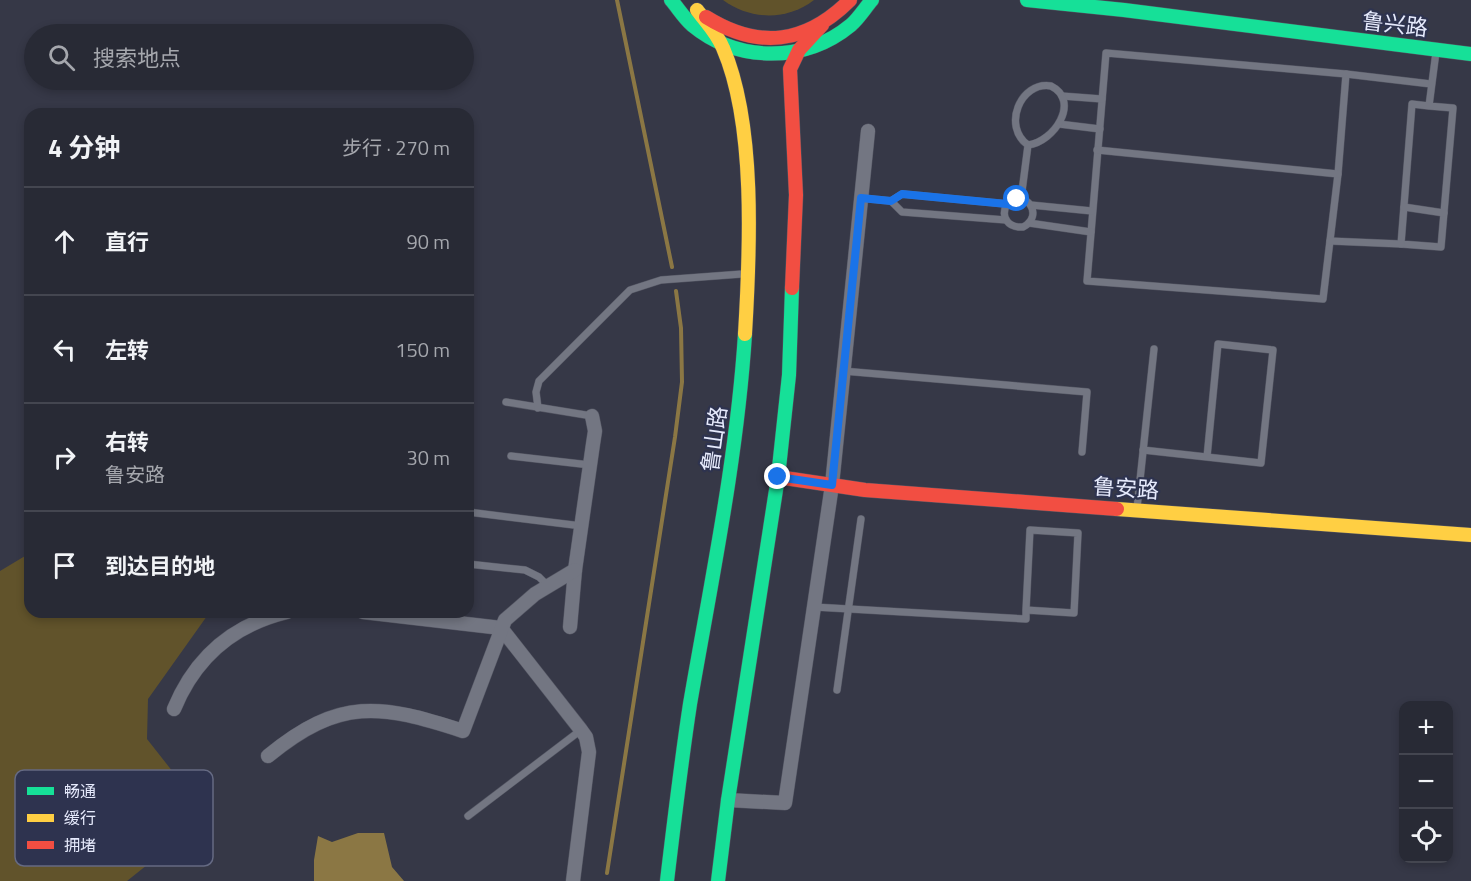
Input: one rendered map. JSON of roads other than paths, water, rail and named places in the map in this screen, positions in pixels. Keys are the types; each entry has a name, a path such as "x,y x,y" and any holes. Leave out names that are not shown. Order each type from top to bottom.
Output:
{"main road":[{"path":"671,0 692,24 722,44 753,54 775,56 797,53 819,46 841,33 860,16 872,0"},
{"path":"718,881 728,800 778,477 789,375 796,232 790,69 797,53 822,25 850,0"},
{"name":"鲁兴路","path":"1028,0 1124,5 1471,54"},
{"path":"693,5 725,29 757,39 791,38 822,25"},
{"name":"鲁山路","path":"667,881 674,805 737,432 748,273 749,231 745,155 733,80 722,44 693,5"},
{"name":"鲁安路","path":"778,477 865,490 1471,536"}],"street":[{"path":"728,800 786,803 832,485 868,131"},
{"path":"570,627 575,570 595,431 592,416"},
{"path":"268,756 317,723 345,714 395,711 463,731 501,627 511,613 575,570"},
{"path":"174,709 188,678 208,655 246,628 272,618"},
{"path":"418,618 501,627 586,737 589,752 573,881"}],"lane":[{"path":"1429,106 1436,50"},
{"path":"1346,74 1338,174 1323,299 1087,281 1106,53 1346,74 1431,84"},
{"path":"1021,199 1028,145 1017,133 1014,123 1015,113 1021,101 1031,91 1042,86 1055,87 1062,96 1063,109 1059,124 1040,143 1028,145"},
{"path":"1062,96 1102,99"},
{"path":"1330,241 1441,247 1453,108 1412,105 1401,244"},
{"path":"1059,124 1100,129"},
{"path":"1097,150 1338,174"},
{"path":"861,198 891,201 902,194 1007,204"},
{"path":"1091,232 1029,223 1019,228 1011,226 1004,212 1007,204 1021,199 1031,205 1092,211"},
{"path":"891,201 902,212 1006,220"},
{"path":"1029,223 1033,213 1031,205"},
{"path":"1404,207 1444,213"},
{"path":"538,408 536,392 539,381 630,290 661,280 748,273"},
{"path":"1143,450 1262,464 1273,350 1218,344 1207,457"},
{"path":"1137,510 1154,349"},
{"path":"843,371 1087,392 1082,452"},
{"path":"506,402 592,416"},
{"path":"511,456 590,465"},
{"path":"474,513 582,525"},
{"path":"837,690 861,519"},
{"path":"814,607 1026,619 1026,610 1030,530 1078,533 1074,613 1026,610"},
{"path":"474,565 525,570 539,577 548,586"},
{"path":"468,816 581,730"}],"waterway":[{"path":"617,0 672,267"},
{"path":"607,873 682,382 681,328 676,291"}]}
